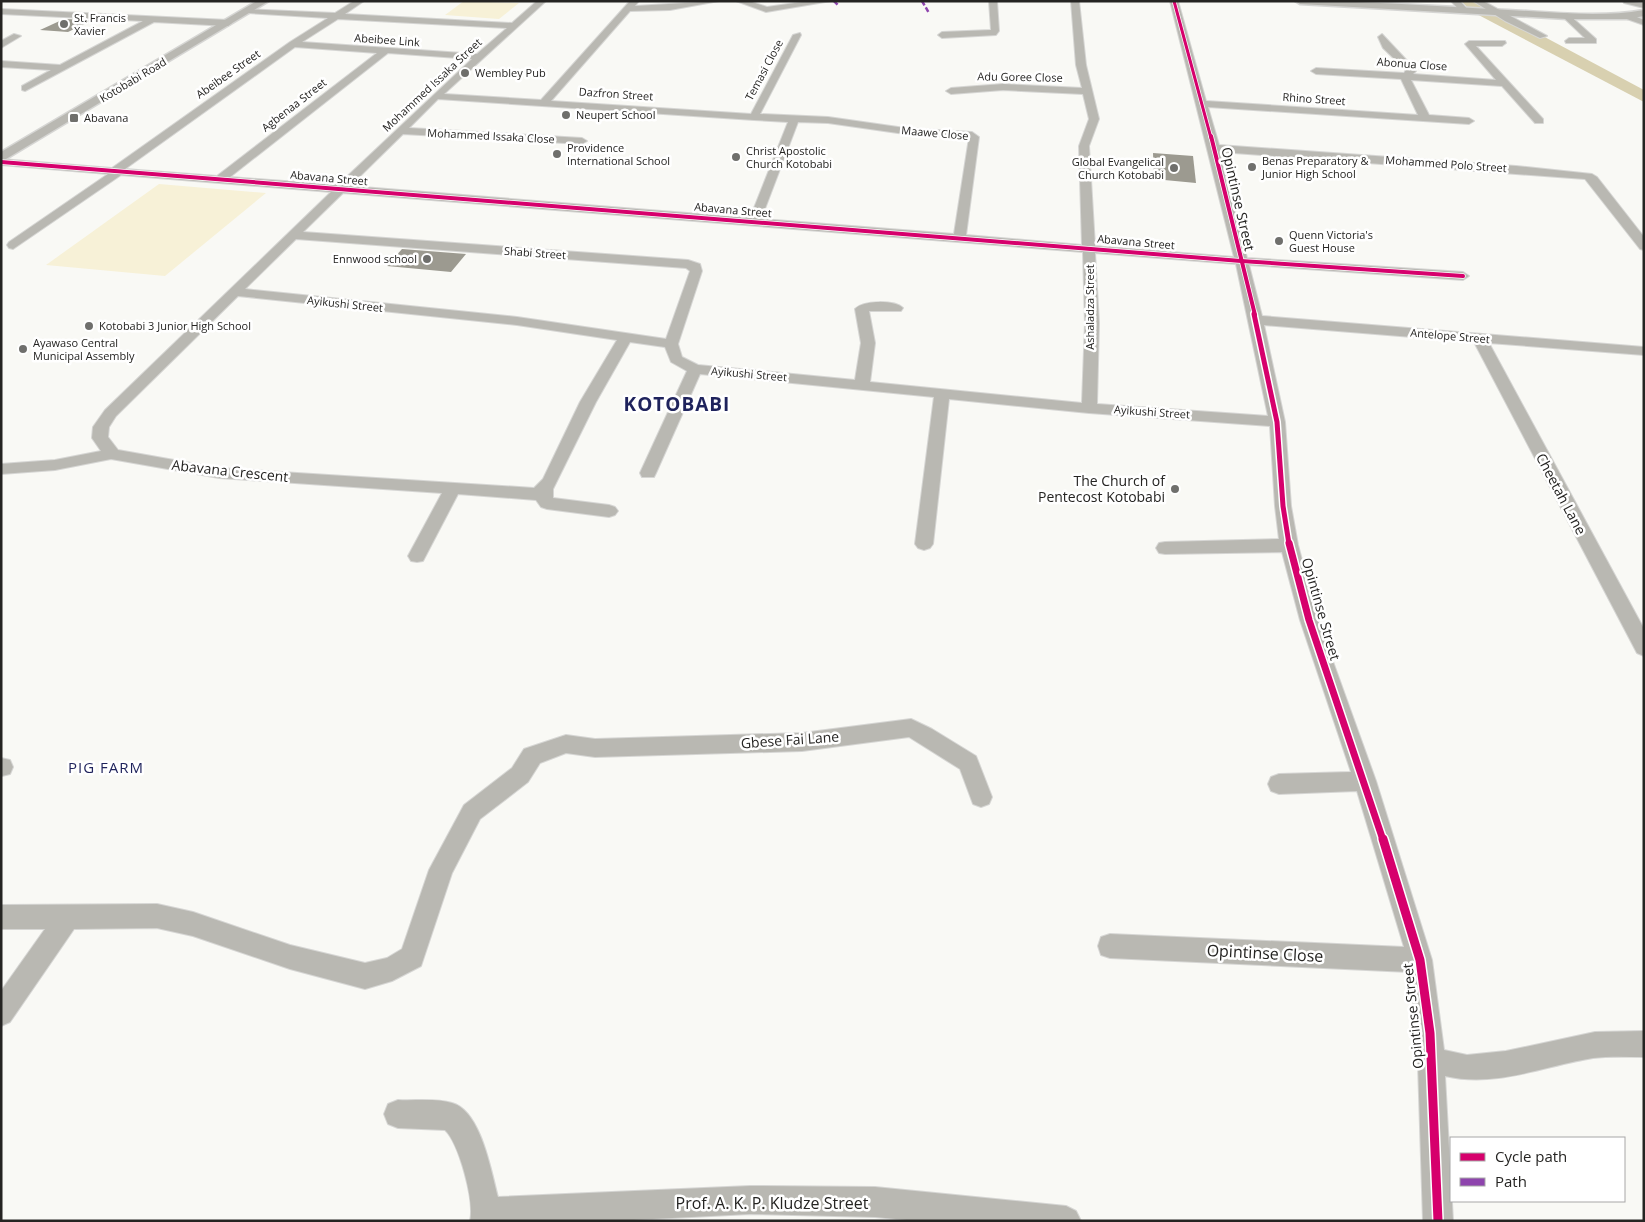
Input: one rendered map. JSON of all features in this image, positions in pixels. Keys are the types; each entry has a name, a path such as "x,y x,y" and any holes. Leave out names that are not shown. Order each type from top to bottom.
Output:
{"street":[{"name":"Kotobabi Road","path":"1,158 264,1"},
{"name":"Abeibee Street","path":"13,245 293,44 360,1"},
{"name":"Mohammed Issaka Street","path":"342,190 436,96 542,1"},
{"path":"545,101 635,1"},
{"path":"628,9 695,6 715,1"},
{"path":"740,1 763,10 826,1"},
{"path":"942,35 993,33 995,31 993,1"},
{"name":"Ashaladza Street","path":"1075,1 1081,65 1094,119 1084,146 1092,324 1089,408"},
{"name":"Opintinse Street","path":"1174,1 1214,148 1240,261 1256,320 1277,422 1283,506 1289,545 1309,620 1365,781 1420,960 1431,1060 1438,1221"},
{"path":"1300,1 1567,16 1627,16 1644,13"},
{"path":"1455,1 1466,11"},
{"path":"1477,1 1543,36"},
{"path":"1627,1 1644,6"},
{"path":"45,13 61,5"},
{"path":"1,11 228,23"},
{"path":"248,11 513,26"},
{"path":"1567,16 1593,41 1569,41"},
{"path":"1627,16 1644,23"},
{"path":"25,88 152,19"},
{"path":"1,34 17,36 1,45"},
{"name":"Temasi Close","path":"754,117 797,35"},
{"path":"1382,37 1386,46 1410,69 1411,71 1405,76 1425,118"},
{"path":"1502,43 1469,44 1539,121"},
{"name":"Abeibee Link","path":"293,44 479,57"},
{"name":"Agbenaa Street","path":"219,180 385,51"},
{"path":"1,64 62,68"},
{"name":"Abonua Close","path":"1316,71 1506,83"},
{"name":"Adu Goree Close","path":"951,91 1003,87 1088,91"},
{"name":"Dazfron Street","path":"436,96 545,101 794,119"},
{"name":"Rhino Street","path":"1202,104 1469,121"},
{"path":"754,222 794,119"},
{"name":"Maawe Close","path":"794,119 828,120 898,131 964,134 974,137 960,238"},
{"name":"Mohammed Issaka Close","path":"400,131 582,141"},
{"name":"Mohammed Polo Street","path":"1214,148 1516,169 1588,176 1593,179 1644,246"},
{"name":"Abavana Street","path":"1,162 1240,261 1463,276"},
{"path":"1,469 55,464 112,454 100,438 101,427 110,413 294,234 342,190"},
{"name":"Shabi Street","path":"294,234 695,266 696,271 671,344"},
{"name":"Ayikushi Street","path":"235,292 517,322 671,344 676,359 695,369 862,384 942,395 1277,422"},
{"path":"862,384 868,343 862,309 870,306 896,308"},
{"name":"Antelope Street","path":"1256,320 1644,351"},
{"path":"609,511 547,503 544,500 546,489 588,402 626,337"},
{"name":"Cheetah Lane","path":"1481,339 1482,345 1644,648"},
{"path":"648,473 695,369"},
{"path":"924,544 942,395"},
{"name":"Abavana Crescent","path":"112,454 123,458 219,473 452,490 537,494 546,489"},
{"path":"417,556 452,490"},
{"path":"1165,548 1289,545"},
{"name":"Gbese Fai Lane","path":"68,918 157,916 193,924 290,957 344,972 365,976 392,969 412,957 441,870 472,812 520,775 532,756 566,744 595,748 802,742 911,728 968,763 981,796"},
{"path":"1279,784 1365,781"},
{"path":"1,917 68,918"},
{"path":"1,1013 68,918"},
{"name":"Opintinse Close","path":"1110,946 1420,960"},
{"path":"1431,1060 1467,1068 1506,1064 1594,1045 1644,1044"},
{"path":"398,1114 451,1116 462,1127 474,1160 486,1216"},
{"name":"Prof. A. K. P. Kludze Street","path":"486,1216 760,1200 875,1202 1066,1221"}],"shaded area":[{"path":"464,1 519,3 499,19 445,15"},
{"path":"159,184 266,193 165,276 46,265"}],"building":[{"name":"St. Francis Xavier","path":"64,19 93,20 68,32 40,30"},
{"name":"Global Evangelical Church Kotobabi","path":"1153,153 1193,156 1196,183 1154,179"},
{"name":"Ennwood school","path":"402,249 466,254 451,272 387,266"}],"waterway":[{"path":"1468,1 1476,8 1644,97"}],"marked path":[{"path":"834,1 838,5"},
{"path":"922,1 929,13"}],"cycle path":[{"path":"1174,1 1214,148 1256,320 1277,422 1283,506 1289,545 1309,620 1365,781 1420,960 1430,1033 1438,1221"},
{"path":"1,162 1241,261 1463,276"}],"place":[{"name":"St. Francis Xavier","path":"64,24"},
{"name":"Wembley Pub","path":"465,73"},
{"name":"Neupert School","path":"566,115"},
{"name":"Abavana","path":"74,118"},
{"name":"Providence International School","path":"557,154"},
{"name":"Christ Apostolic Church Kotobabi","path":"736,157"},
{"name":"Benas Preparatory & Junior High School","path":"1252,167"},
{"name":"Global Evangelical Church Kotobabi","path":"1174,168"},
{"name":"Quenn Victoria's Guest House","path":"1279,241"},
{"name":"Ennwood school","path":"427,259"},
{"name":"Kotobabi 3 Junior High School","path":"89,326"},
{"name":"Ayawaso Central Municipal Assembly","path":"23,349"},
{"name":"The Church of Pentecost Kotobabi","path":"1175,489"}],"district":[{"name":"KOTOBABI","path":"677,404"},
{"name":"PIG FARM","path":"106,768"}]}
